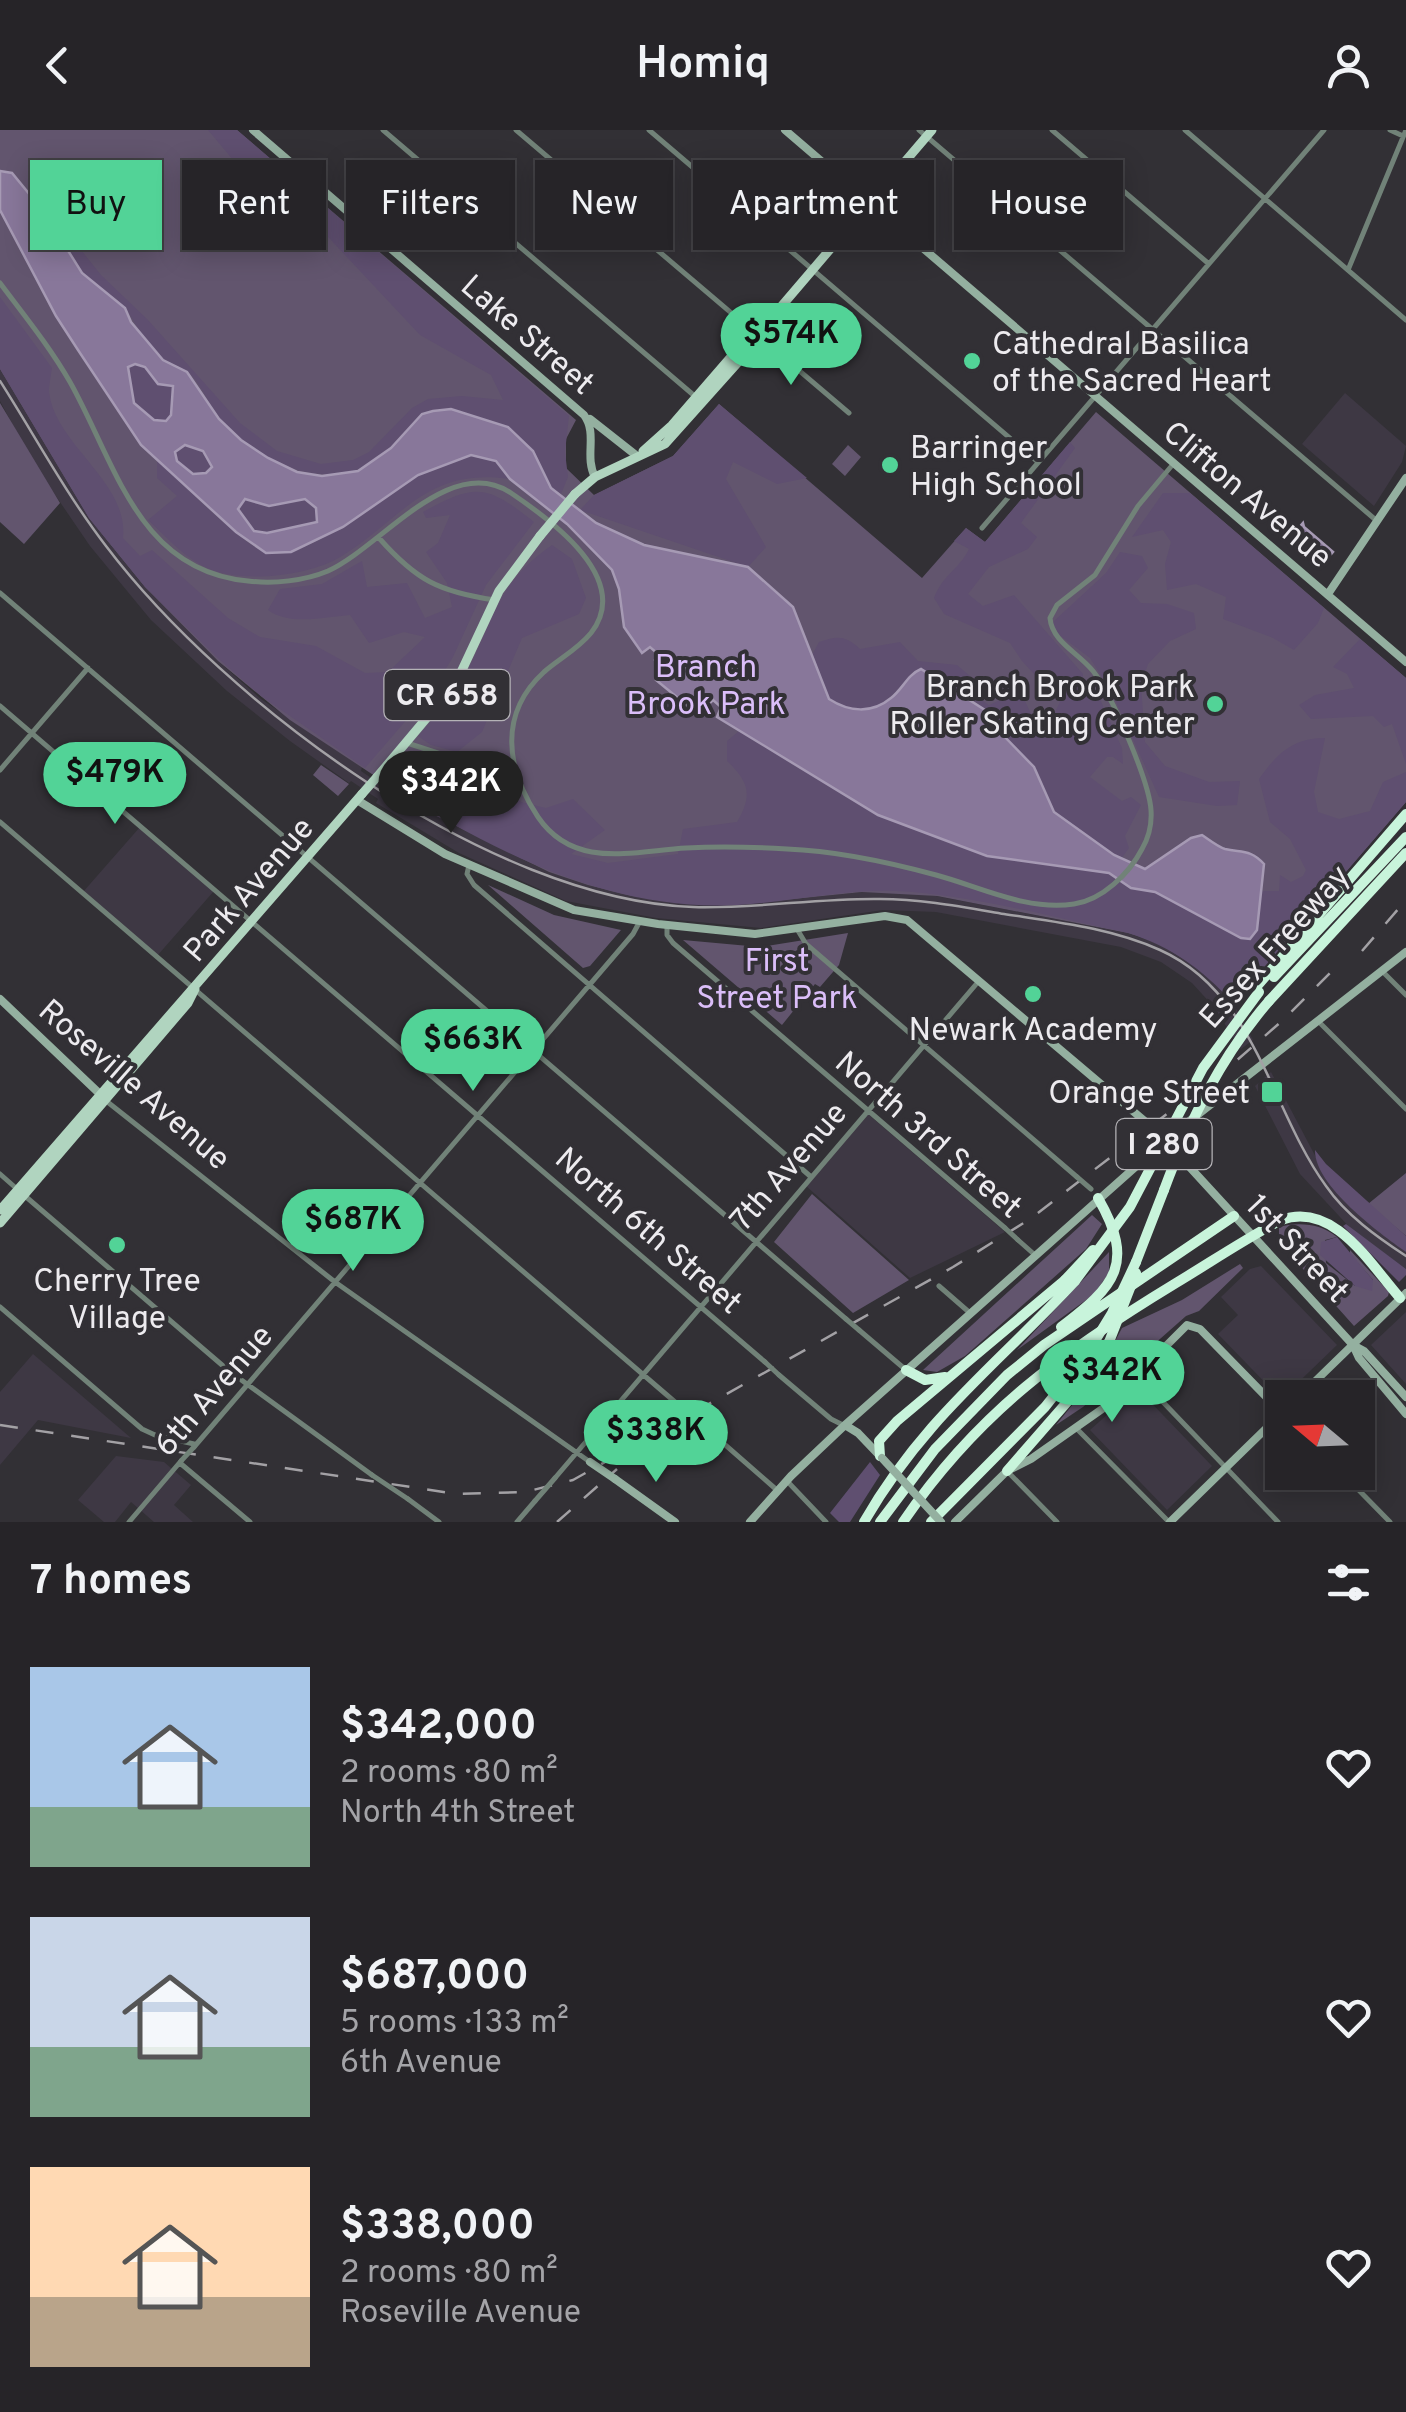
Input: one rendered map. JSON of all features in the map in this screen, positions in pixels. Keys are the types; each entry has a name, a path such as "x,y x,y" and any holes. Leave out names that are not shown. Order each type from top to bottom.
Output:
{"highway":[{"path":"1262,993 1406,814"},
{"name":"Essex Freeway","path":"1070,1280 1116,1229 1210,1057 1262,993 1406,837"},
{"name":"Essex Freeway","path":"931,1522 1045,1407 1088,1354 1136,1262 1203,1096 1262,993 1406,853"},
{"path":"1044,1345 1051,1334 1099,1297 1113,1277 1116,1240 1112,1224 1094,1194"},
{"path":"880,1522 954,1428 1007,1375 1044,1345 1234,1216"},
{"path":"904,1522 972,1436 1040,1374 1092,1334 1286,1218 1306,1216 1324,1220 1340,1231 1403,1296"},
{"path":"1007,1471 1082,1385 1109,1342 1136,1280 1136,1262"},
{"path":"881,1457 879,1441 888,1430 1070,1280"},
{"path":"864,1522 900,1463 936,1419 1070,1280"},
{"path":"906,1370 920,1379 933,1380 954,1372"}],"main road":[{"name":"Lake Street","path":"253,130 584,415 591,428 588,460 596,477"},
{"name":"Clifton Avenue","path":"785,130 820,160"},
{"name":"Park Avenue","path":"904,160 926,132"},
{"name":"Park Avenue","path":"0,1223 21,1192 188,1003 194,989 461,675 512,570 540,536 596,477 637,456 700,400 750,349 756,336 829,250"},
{"name":"Clifton Avenue","path":"924,250 1406,662"},
{"path":"584,415 637,456"},
{"path":"1328,594 1406,478"},
{"name":"1st Street","path":"360,797 444,854 564,907 667,926 755,934 878,917 899,918 916,925 1163,1137 1406,1397"},
{"path":"750,1522 845,1425 1034,1255 1094,1194 1406,952"},
{"name":"Roseville Avenue","path":"0,999 102,1097"},
{"name":"Park Avenue","path":"0,1210 21,1192"},
{"path":"1316,1380 1403,1296"},
{"path":"955,1522 1007,1471 1077,1429 1190,1324 1200,1329 1265,1396"},
{"name":"1st Street","path":"1353,1344 1359,1358 1406,1414"},
{"name":"North 6th Street","path":"845,1425 858,1432 942,1522"},
{"path":"1170,1522 1265,1429"},
{"name":"Roseville Avenue","path":"590,1462 675,1522"}],"street":[{"path":"384,130 700,400"},
{"path":"516,130 849,413"},
{"path":"648,130 1038,462"},
{"path":"1052,130 1208,264"},
{"path":"1185,130 1406,320"},
{"path":"982,528 1324,130"},
{"path":"1348,270 1405,134 1390,130"},
{"path":"926,132 1378,521"},
{"path":"0,283 65,374 134,508 158,538 188,564 227,578 257,582 291,580 328,570 438,494 462,484 492,482 522,501 565,538 597,575 602,602 593,630 540,676 514,714 510,734 514,768 541,821 565,844 591,853 620,855 710,847 803,850 892,864 1013,900 1042,904 1084,902 1111,886 1138,856 1151,825 1146,786 1103,686 1088,664 1054,634 1050,618 1057,605 1094,575 1138,506 1174,463"},
{"path":"378,538 419,577 446,590 495,600"},
{"path":"0,593 906,1370"},
{"path":"0,770 88,668"},
{"name":"North 6th Street","path":"0,706 831,1419 845,1425"},
{"path":"407,743 481,767 514,768"},
{"path":"0,822 778,1490"},
{"path":"469,865 468,874 474,886 812,1177"},
{"name":"6th Avenue","path":"130,1522 640,921"},
{"name":"North 3rd Street","path":"667,926 673,944 1034,1255"},
{"path":"797,929 806,944 1094,1194"},
{"path":"1382,971 1406,995"},
{"name":"7th Avenue","path":"517,1522 980,980"},
{"path":"1318,1021 1406,1109"},
{"name":"Roseville Avenue","path":"102,1097 334,1282 590,1462"},
{"path":"0,1174 247,1384 439,1522"},
{"path":"939,1286 970,1313"},
{"path":"0,1307 142,1429 194,1446"},
{"path":"1138,1376 1278,1522"},
{"path":"1077,1429 1170,1522"},
{"path":"181,1462 250,1522"},
{"path":"1007,1471 1057,1522"},
{"path":"787,1481 826,1522"},
{"path":"1359,1490 1390,1522"}],"shaded area":[{"path":"208,130 237,130 272,160 233,160"},
{"path":"0,171 12,173 30,195 30,250 68,250 82,273 125,308 131,322 163,360 187,372 219,419 268,458 297,472 322,476 358,471 391,448 422,414 433,411 451,409 508,427 533,451 551,488 596,523 644,545 748,567 793,607 829,699 852,709 876,707 921,669 988,712 1002,734 1034,767 1054,812 1114,855 1145,869 1191,838 1202,835 1222,848 1254,856 1264,864 1257,930 1250,939 1241,938 1155,892 1131,888 1109,873 987,856 878,815 717,717 721,707 713,700 707,706 689,707 656,680 659,665 655,660 659,655 650,647 642,653 624,627 612,570 567,524 510,479 496,461 471,455 418,475 343,527 291,552 266,553 236,532 141,445 56,316 0,210","holes":["128,367 145,367 158,384 173,386 171,415 166,421 154,420 134,403","185,445 203,451 212,467 206,473 193,474 177,461 175,452","245,499 269,506 305,499 316,508 317,522 267,533 254,531 238,509"]},
{"path":"326,207 346,224 346,250 376,250 569,416 565,452 568,477 561,494 551,488 533,451 416,419 396,445 373,463 348,472 322,474 270,459 245,443 218,416 188,372 155,352 121,303 89,279 65,250 81,250 240,423 277,451 321,464 353,460 369,452 412,408 428,399 462,396 503,400 491,375 420,335 326,235"},
{"path":"0,297 52,368 49,392 54,411 115,499 122,518 123,538 140,556 152,550 228,618 260,637 316,646 365,673 388,672 425,637 404,632 369,643 350,615 286,618 268,610 280,589 322,584 362,561 367,587 407,583 425,618 452,607 447,583 426,552 438,543 450,515 426,518 423,512 457,496 481,492 504,501 534,522 486,585 434,688 365,768 261,696 220,660 145,587 89,518 0,369"},
{"path":"128,367 145,367 158,384 173,385 171,415 166,421 154,420 134,403"},
{"path":"0,369 89,518 145,587 261,699 362,767 361,771 387,789 389,786 434,815 549,872 632,896 735,905 898,891 1128,933 1171,949 1206,973 1233,1003 1253,1040 1241,1049 1213,1006 1192,983 1161,962 1121,947 936,912 883,910 761,928 656,918 566,901 459,853 376,803 378,799 290,741 227,691 151,620 90,546 32,461 0,401"},
{"path":"1345,393 1406,446 1402,462 1374,506 1302,444"},
{"path":"719,404 807,478 777,484 733,462 726,479 766,547 748,567 580,510 594,495 673,456"},
{"path":"1070,442 1075,448 1021,523 1037,537 1028,549 989,567 968,594 983,606 1014,595 1083,674 1081,694 1099,697 1122,748 1123,764 1107,757 1090,777 1122,801 1131,797 1141,805 1125,836 1129,848 1121,859 1054,812 1034,767 1002,734 988,712 933,675 913,672 877,706 855,709 829,699 812,655 819,642 831,639 845,639 860,649 900,642 918,661 957,665 970,676 971,693 989,705 1020,691 1036,724 1049,724 1060,702 1010,643 944,614 934,598 969,549 954,541 966,528 985,542"},
{"path":"185,445 203,451 213,467 206,473 193,474 177,461 175,452"},
{"path":"471,455 496,461 510,479 481,477 437,488 342,556 292,573 252,576 215,571 186,555 148,520 177,496 157,478 157,459 243,539 267,553 283,553 302,548 343,526 414,478"},
{"path":"1163,493 1190,493 1324,608 1318,623 1294,650 1223,619 1226,597 1196,584 1167,590 1165,564 1171,542 1163,530 1132,537"},
{"path":"245,499 269,506 305,499 316,508 317,522 267,533 254,531 238,509"},
{"path":"1303,523 1333,552 1322,565 1290,538"},
{"path":"552,545 572,559 586,598 579,614 522,638 482,732 457,752 431,745 418,736 461,682 508,588"},
{"path":"1120,552 1142,556 1148,568 1129,590 1141,603 1167,604 1194,613 1196,629 1170,641 1148,664 1141,685 1145,742 1165,766 1209,782 1240,781 1237,805 1217,806 1159,797 1112,693 1090,658 1054,631 1053,622 1106,573"},
{"path":"1360,639 1406,678 1406,764 1392,724 1384,727 1373,716 1311,719 1299,705 1315,695 1354,688 1347,674 1333,667"},
{"path":"739,731 878,815 987,856 1109,873 1131,888 1155,892 1241,938 1250,939 1257,930 1261,891 1279,891 1280,875 1291,882 1306,870 1290,839 1270,822 1259,779 1279,755 1294,744 1325,738 1314,792 1318,812 1339,819 1370,811 1383,782 1406,772 1406,802 1233,1003 1185,960 1159,945 1128,933 982,902 876,891 737,905 690,905 599,888 513,855 391,787 416,757 451,772 482,774 521,802 546,808 573,799 605,830 571,854 608,863 678,854 683,829 737,822 742,812 747,796 744,782 727,761 727,741"},
{"path":"140,827 214,891 157,956 83,892"},
{"path":"1271,1072 1330,1184 1406,1252 1406,1269 1353,1231 1300,1174 1255,1086"},
{"path":"868,1114 1005,1232 910,1278 806,1186"},
{"path":"1315,1150 1406,1236 1406,1252 1336,1193 1318,1164"},
{"path":"1346,1224 1406,1269 1406,1275 1399,1282 1343,1226"},
{"path":"1337,1237 1373,1280 1372,1291 1355,1286 1320,1255 1321,1242"},
{"path":"1261,1266 1337,1345 1301,1380 1265,1382 1218,1334 1238,1315 1221,1297 1250,1269"},
{"path":"1406,1312 1406,1384 1371,1345"},
{"path":"33,1354 131,1438 38,1420 0,1465 0,1392"},
{"path":"1137,1388 1212,1466 1167,1510 1090,1430"},
{"path":"116,1456 164,1462 191,1485 174,1505 193,1522 154,1522 131,1502 115,1522 104,1522 78,1500"},
{"path":"870,1462 880,1475 850,1522 839,1522 830,1513"}],"green space":[{"name":"Branch Brook Park","path":"0,130 237,130 272,160 182,160 182,250 326,250 326,206 346,223 346,250 377,250 576,420 566,439 566,468 594,495 673,456 719,404 922,578 966,528 985,542 1096,412 1406,678 1406,802 1233,1003 1206,973 1155,941 937,896 862,892 703,905 632,896 588,885 549,872 434,815 290,720 218,661 145,587 89,518 0,369"},
{"path":"0,403 60,503 24,544 0,522"},
{"path":"848,445 861,457 845,476 832,464"},
{"path":"321,765 349,784 338,796 313,775"},
{"path":"488,885 554,915 621,930 590,966 583,968"},
{"name":"First Street Park","path":"848,933 839,965 820,987 815,984 782,1025 683,940 760,947"},
{"path":"1406,1173 1406,1236 1368,1204"},
{"path":"812,1194 909,1280 853,1313 774,1242"},
{"path":"1092,1215 1102,1224 1086,1249 965,1356 937,1372 923,1370"},
{"path":"1314,1226 1337,1237 1325,1240 1326,1263 1355,1286 1373,1280 1350,1250 1389,1292 1388,1296 1354,1326 1279,1242 1279,1227"},
{"path":"1109,1252 1109,1273 1093,1295 1017,1350"},
{"path":"1240,1264 1243,1268 1199,1311 1186,1316 1083,1407 1056,1425 1099,1372 1122,1328 1182,1300"}],"tram line":[{"path":"0,381 91,526 157,606 219,668 290,727 368,783 449,831 532,870 614,896 693,907 911,900 1083,927 1160,950 1192,969 1219,994 1240,1023 1307,1156 1334,1197 1363,1225 1406,1256"}],"railway":[{"path":"1362,951 1406,900"},
{"path":"0,1425 457,1494 525,1492 573,1480 953,1267 1030,1219 1236,1061 1335,968"},
{"path":"557,1522 617,1469"}],"place":[{"name":"Cathedral Basilica of the Sacred Heart","path":"972,361"},
{"name":"Barringer High School","path":"890,465"},
{"name":"Branch Brook Park Roller Skating Center","path":"1215,704"},
{"name":"Newark Academy","path":"1033,994"},
{"name":"Orange Street","path":"1272,1092"},
{"name":"Cherry Tree Village","path":"117,1245"}]}
